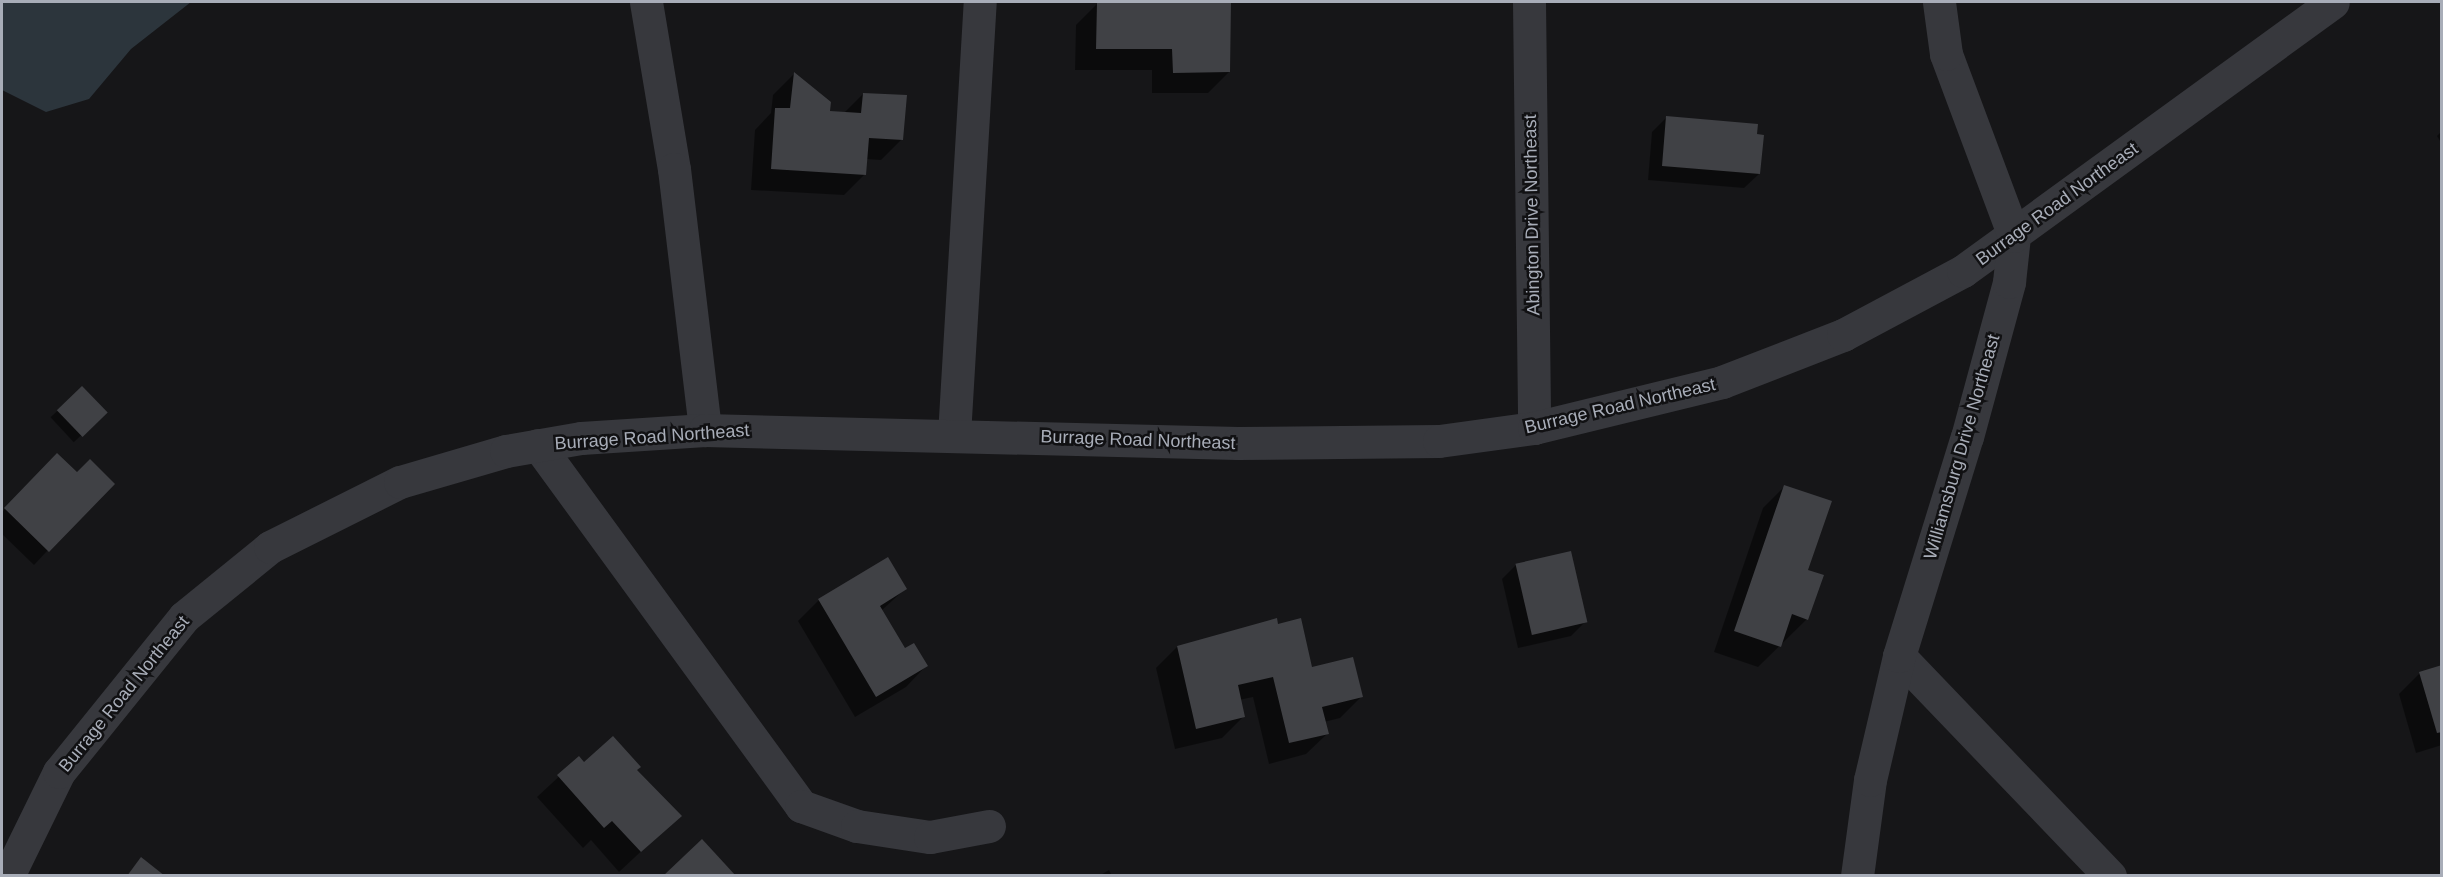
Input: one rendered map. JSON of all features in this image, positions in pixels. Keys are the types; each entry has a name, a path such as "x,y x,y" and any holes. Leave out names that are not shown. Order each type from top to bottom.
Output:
{"street":[{"path":"646,2 674,169 705,430"},
{"path":"954,435 980,2"},
{"name":"Abington Drive Northeast","path":"1529,2 1534,428"},
{"path":"1939,2 1946,54 2014,236"},
{"name":"Burrage Road Northeast","path":"8,876 54,781 87,734 184,617 270,548 363,496 538,445 705,430 1250,443 1439,441 1534,428 1722,382 1843,335 1963,271 2334,2"},
{"name":"Williamsburg Drive Northeast","path":"1857,876 1870,780 1899,656 1967,437 2009,282 2014,236"},
{"path":"538,445 801,806 857,826 930,837 989,826"},
{"path":"1899,656 2110,876"}],"shaded area":[{"path":"2,2 191,2 131,49 89,99 46,112 2,90"}],"building":[{"path":"1097,2 1231,2 1230,72 1173,73 1172,49 1096,49"},
{"path":"794,72 831,102 830,111 861,113 863,93 907,95 903,140 869,138 866,175 771,169 775,108 790,108"},
{"path":"1666,116 1758,124 1757,134 1764,135 1760,174 1662,166"},
{"path":"82,386 108,413 83,437 57,410"},
{"path":"57,453 77,472 90,459 115,484 49,552 4,508"},
{"path":"1784,485 1832,501 1808,570 1824,575 1808,620 1792,614 1781,647 1734,631"},
{"path":"1571,551 1587,622 1532,635 1515,564"},
{"path":"888,557 907,589 880,606 905,648 914,643 928,666 876,697 818,599"},
{"path":"1277,618 1278,624 1301,618 1312,667 1353,657 1363,697 1322,707 1329,734 1289,743 1273,677 1238,685 1245,717 1196,729 1177,646"},
{"path":"2442,665 2442,732 2437,733 2419,672"},
{"path":"613,736 641,767 637,770 682,816 641,852 612,821 604,828 557,775 579,756 584,762"},
{"path":"702,839 736,876 663,876"},
{"path":"141,857 165,876 127,876"}]}
